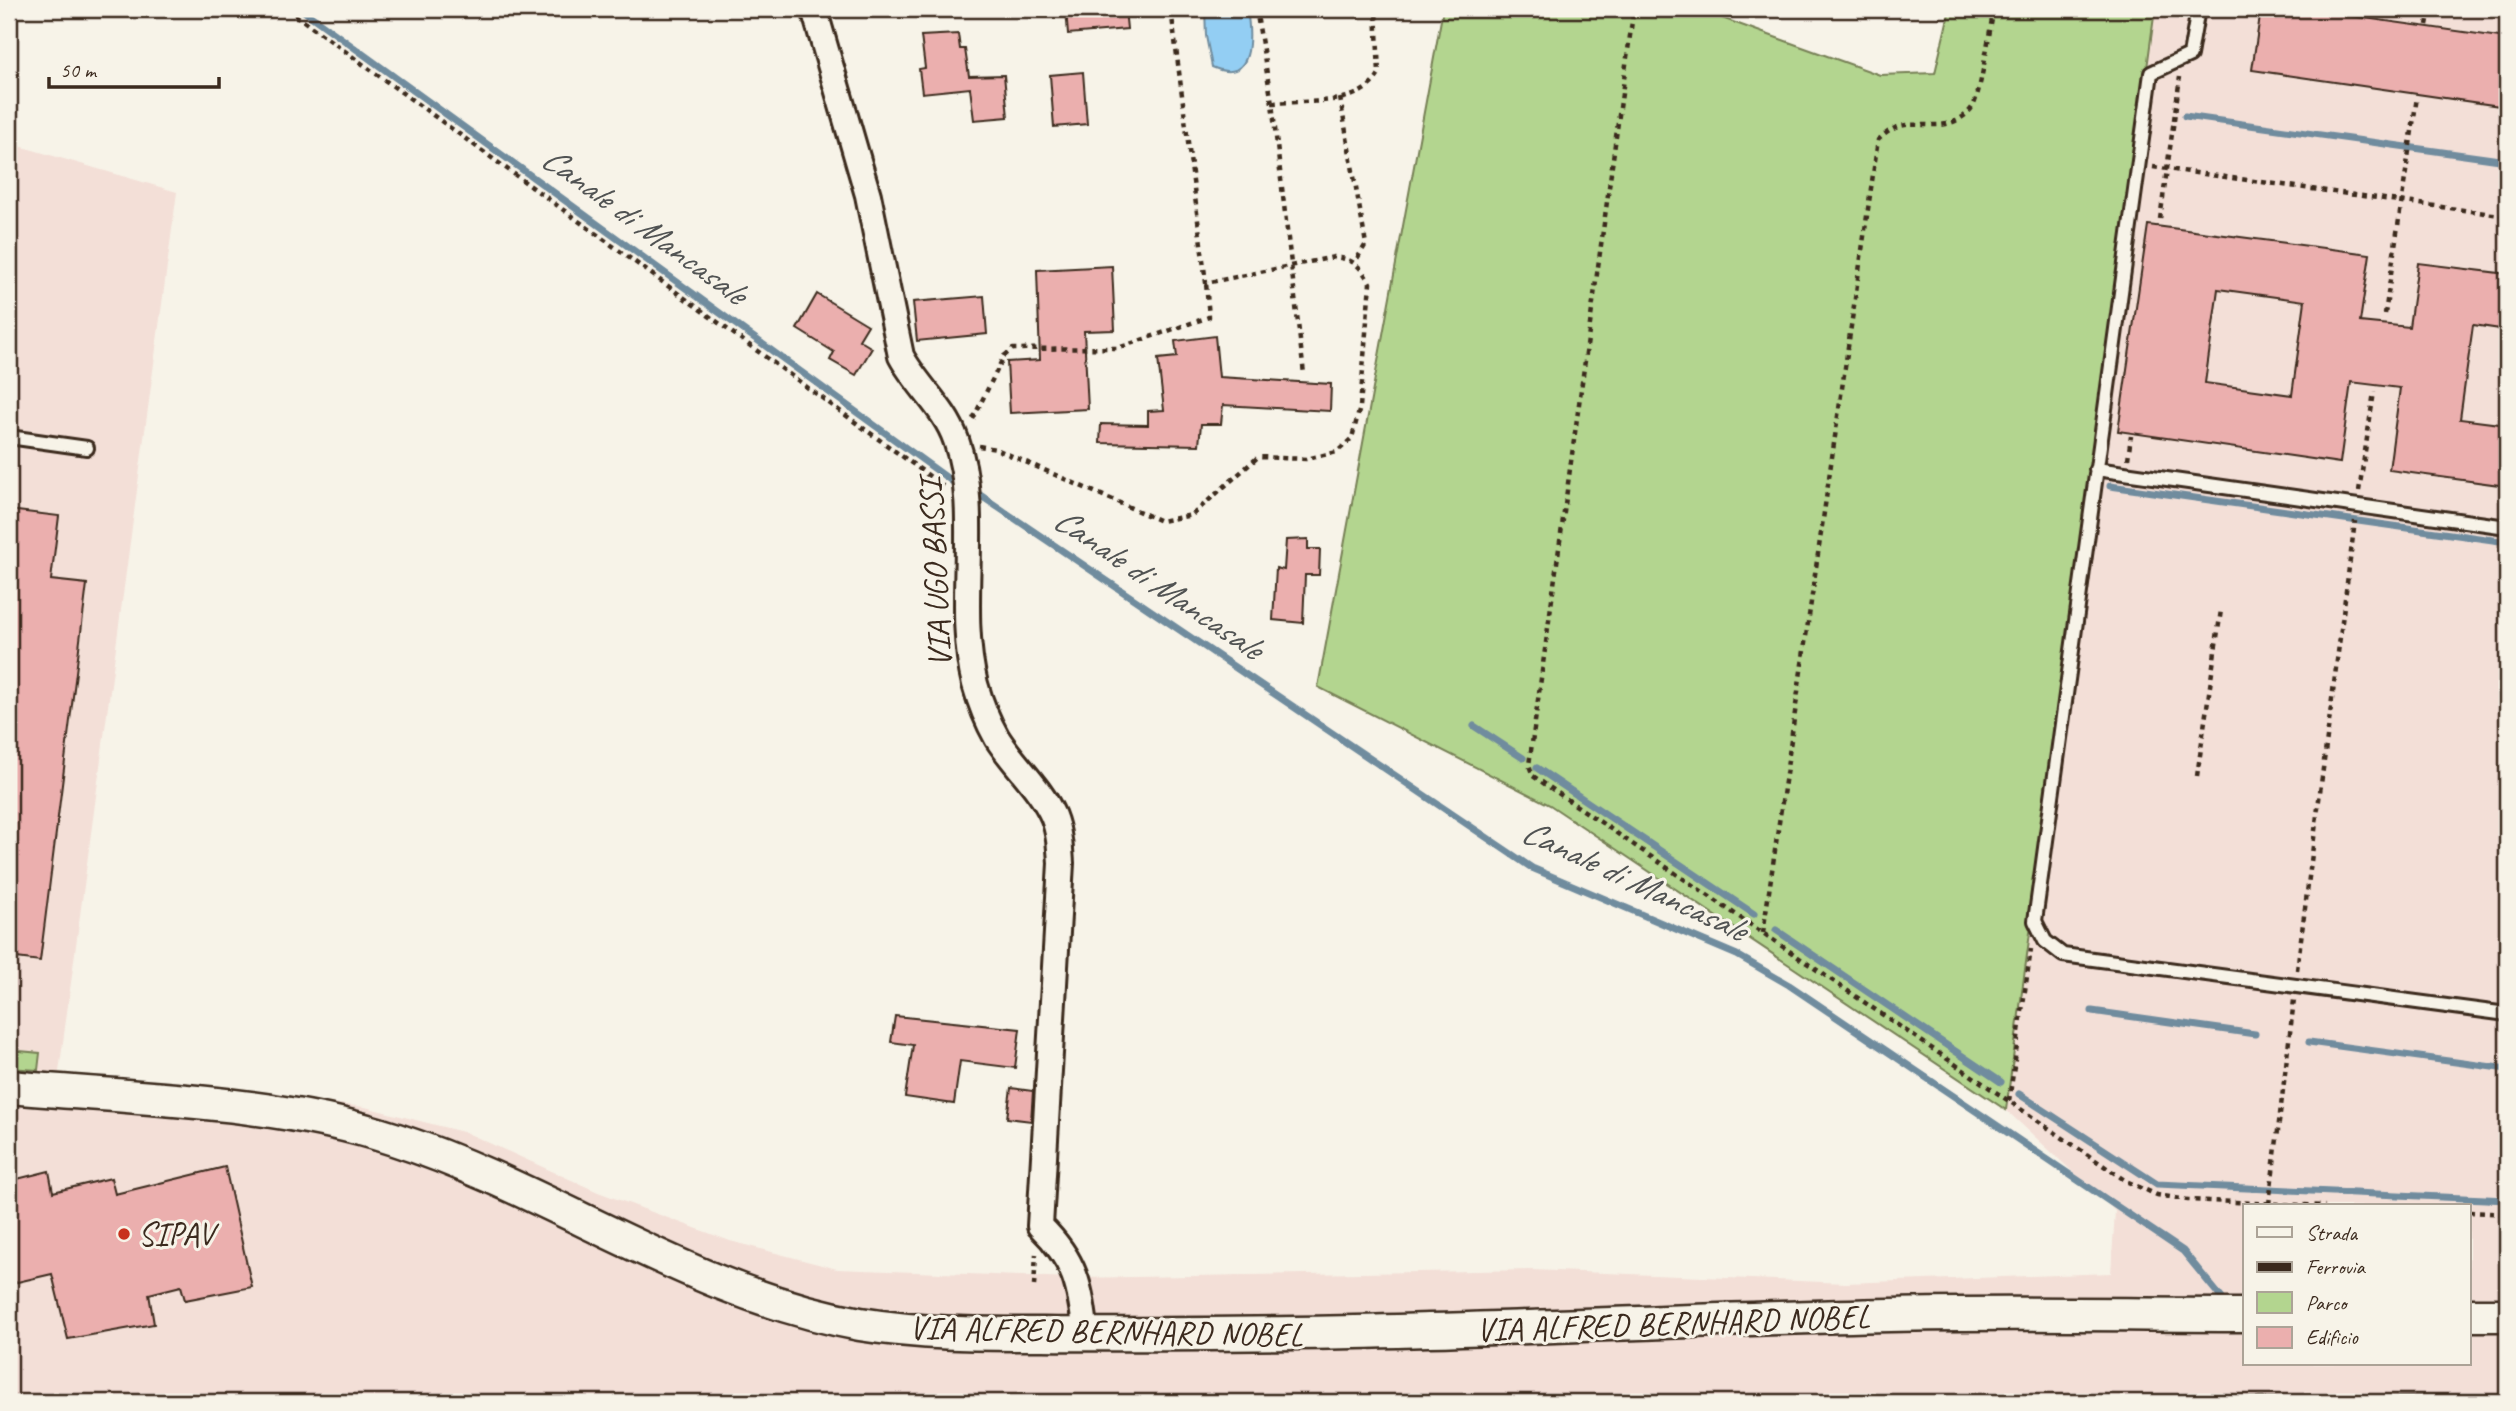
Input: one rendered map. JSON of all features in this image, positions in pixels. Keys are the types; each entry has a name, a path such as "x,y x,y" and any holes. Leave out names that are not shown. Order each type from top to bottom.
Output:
{"street":[{"name":"VIA UGO BASSI","path":"814,9 868,195 901,356 913,378 951,427 958,448 966,503 966,621 975,685 996,737 1039,792 1053,816 1059,837 1061,863 1040,1226 1061,1246 1075,1271 1086,1335"},
{"name":"VIA ALFRED BERNHARD NOBEL","path":"9,1087 231,1107 360,1128 429,1151 494,1179 739,1292 861,1324 950,1334 1466,1332 1891,1315 2243,1315"},
{"path":"2470,1315 2507,1315"}],"lane":[{"path":"2198,9 2190,55 2151,73 2035,921 2045,941 2063,955 2507,1014"},
{"path":"9,437 87,448"},
{"path":"2096,470 2507,527"}],"path":[{"path":"287,9 966,503"},
{"path":"958,448 997,369 1013,349 1118,348 1209,317 1171,9"},
{"path":"1256,9 1272,103 1304,374"},
{"path":"1272,103 1340,98 1364,92 1379,75 1376,9"},
{"path":"1763,933 1878,140 1891,128 1909,123 1940,126 1958,121 1973,105 1994,9"},
{"path":"2427,25 2430,9"},
{"path":"1633,14 1530,752 1529,765 1533,776 2009,1098 2126,1181 2157,1195 2188,1200 2269,1204 2354,527"},
{"path":"2160,219 2182,59"},
{"path":"2385,314 2417,97"},
{"path":"1340,98 1366,244 1355,262"},
{"path":"2138,165 2507,216"},
{"path":"958,448 971,444 996,449 1161,521 1192,515 1258,457 1306,459 1336,452 1352,438 1360,407 1370,283 1355,262 1350,258 1334,257 1206,283"},
{"path":"2357,506 2374,392"},
{"path":"2197,776 2221,610"},
{"path":"2009,1098 2035,921"},
{"path":"2470,1212 2507,1214"}],"shaded area":[{"path":"2155,9 2507,9 2507,1402 9,1402 9,143 177,192 59,1072 365,1107 467,1133 598,1192 730,1241 837,1269 1074,1278 1532,1270 1846,1283 2111,1273 2115,1211 2006,1110"}],"green space":[{"path":"1443,9 1697,9 1880,75 1935,73 1950,9 2155,9 2006,1110 1550,805 1318,687"},
{"path":"9,1050 40,1053 38,1070 9,1068"}],"water":[{"path":"1205,9 1247,9 1249,44 1243,64 1236,70 1226,71 1212,67 1206,36"}],"building":[{"path":"1066,9 1125,9 1127,29 1068,34"},
{"path":"2261,9 2301,9 2507,38 2507,107 2252,70"},
{"path":"958,34 960,49 965,49 969,76 1004,75 1008,117 974,120 970,88 922,93 919,69 925,68 921,36"},
{"path":"1083,72 1087,124 1054,127 1050,75"},
{"path":"2148,225 2370,254 2360,322 2409,327 2418,263 2507,274 2507,330 2473,325 2460,419 2507,425 2507,486 2389,470 2400,388 2351,382 2340,463 2118,431","holes":["2218,289 2305,301 2292,395 2205,383"]},
{"path":"1112,266 1115,330 1084,331 1088,409 1010,413 1007,362 1040,360 1037,270"},
{"path":"817,294 868,325 859,340 872,348 856,375 830,360 834,352 797,329"},
{"path":"984,296 987,334 917,341 913,302"},
{"path":"1215,336 1219,377 1331,384 1330,411 1223,405 1221,424 1201,424 1199,445 1100,443 1101,424 1148,425 1148,411 1164,410 1158,359 1177,357 1175,341"},
{"path":"9,510 59,516 51,580 87,584 40,961 9,957"},
{"path":"1308,539 1308,549 1320,549 1319,575 1305,575 1303,623 1273,620 1276,568 1284,570 1286,540"},
{"path":"895,1016 1020,1029 1015,1068 960,1061 954,1104 905,1097 913,1045 891,1042"},
{"path":"1011,1088 1033,1091 1031,1121 1007,1118"},
{"name":"SIPAV","path":"225,1167 252,1287 185,1300 181,1286 149,1294 154,1324 68,1339 52,1274 9,1284 9,1181 49,1171 53,1192 111,1178 115,1194"}],"waterway":[{"name":"Canale di Mancasale","path":"301,9 957,485"},
{"path":"2185,116 2507,161"},
{"path":"2110,486 2507,542"},
{"name":"Canale di Mancasale","path":"977,493 1532,868 1737,955 1789,985 2183,1251 2224,1301"},
{"path":"1474,726 1523,758"},
{"path":"1537,768 1754,914"},
{"path":"1776,930 2001,1082"},
{"path":"2092,1011 2255,1034"},
{"path":"2309,1042 2507,1069"},
{"path":"2019,1094 2157,1184 2507,1200"}],"railway":[{"path":"1931,1402 2507,1397"}],"place":[{"name":"SIPAV","path":"124,1234"}]}
